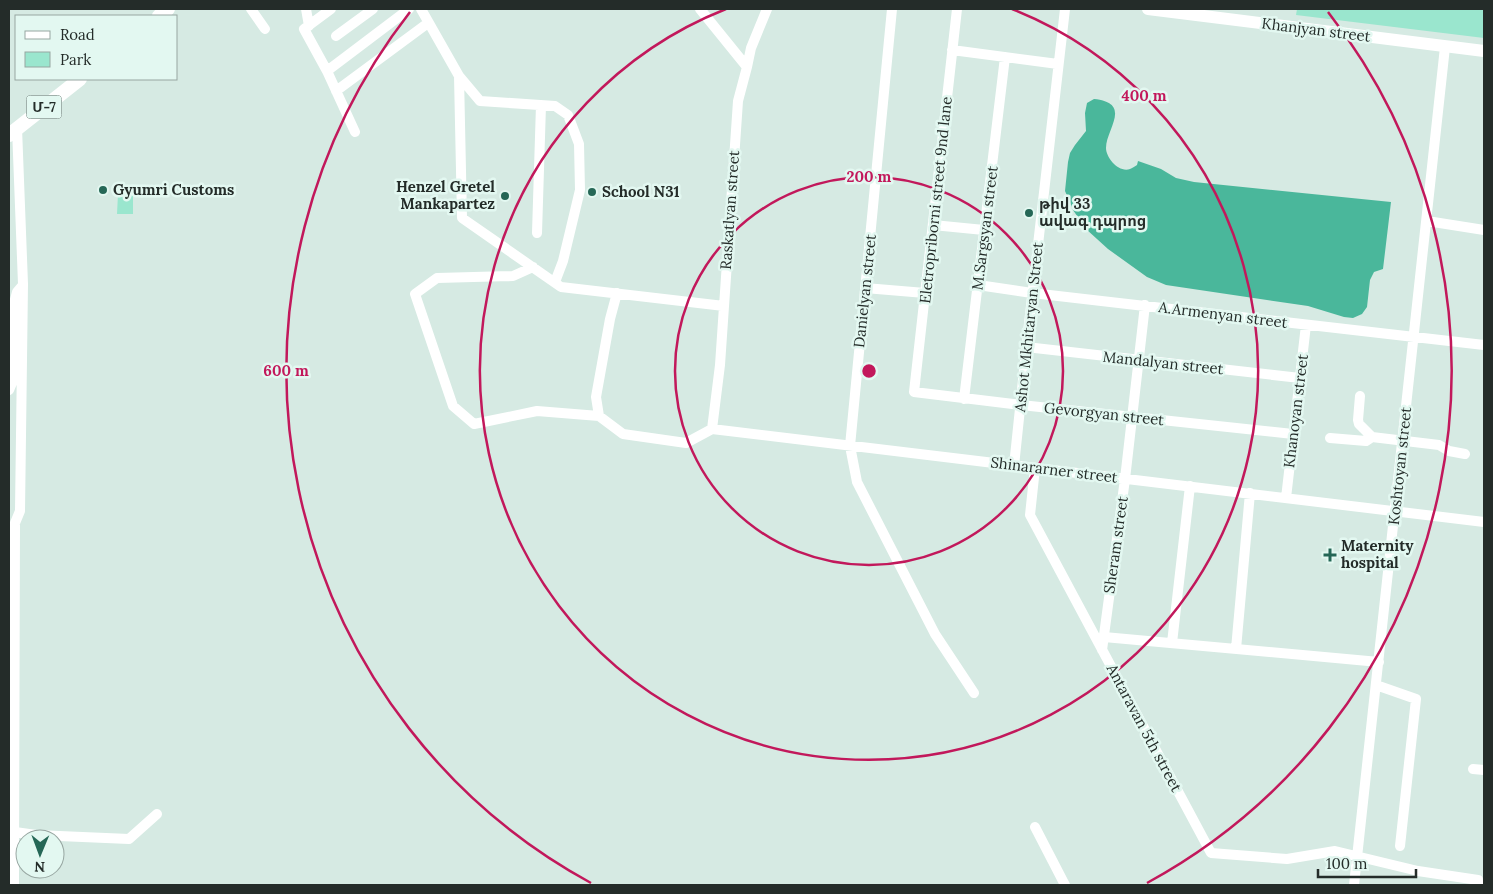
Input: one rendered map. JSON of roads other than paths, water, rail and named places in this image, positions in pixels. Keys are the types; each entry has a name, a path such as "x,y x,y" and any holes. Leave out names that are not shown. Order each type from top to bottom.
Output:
{"highway":[{"name":"Մ-7","path":"13,131 79,80"}],"main road":[{"name":"Khanjyan street","path":"1148,9 1484,51"}],"street":[{"path":"251,9 265,29"},
{"path":"306,9 309,26"},
{"path":"331,9 304,29 327,70 355,132"},
{"path":"336,36 373,9"},
{"path":"327,70 409,9"},
{"path":"421,9 458,76 480,100 555,106 568,115 579,144 580,190 563,261 555,282"},
{"path":"700,9 747,67"},
{"name":"Raskatlyan street","path":"712,429 720,365 738,101 751,48 767,9"},
{"name":"Danielyan street","path":"892,9 850,446 857,482 935,634 974,693"},
{"name":"Eletropriborni street 9nd lane","path":"914,392 957,9"},
{"name":"Ashot Mkhitaryan Street","path":"1014,466 1064,9"},
{"path":"336,91 428,22"},
{"name":"Koshtoyan street","path":"1354,885 1445,47"},
{"path":"952,50 1058,64"},
{"name":"M.Sargsyan street","path":"964,399 1005,57"},
{"path":"458,76 462,218 562,287 724,306"},
{"path":"537,233 542,105"},
{"path":"13,131 23,284 20,510 15,522 15,829"},
{"path":"1427,221 1484,230"},
{"path":"933,224 984,230"},
{"path":"533,267 513,276 438,278 415,294 453,406 474,424 537,412 599,416 622,434 686,443 712,429"},
{"path":"9,390 12,383 14,303 17,292 23,284"},
{"name":"A.Armenyan street","path":"978,285 1032,293 1484,345"},
{"path":"865,288 925,293"},
{"path":"599,416 596,397 610,319 617,293"},
{"name":"Sheram street","path":"1102,650 1125,479 1145,305"},
{"name":"Khanoyan street","path":"1286,498 1306,325"},
{"name":"Mandalyan street","path":"1026,347 1300,378"},
{"name":"Gevorgyan street","path":"914,392 1293,434"},
{"path":"1360,396 1359,424 1372,437 1439,445 1449,452 1465,454"},
{"name":"Shinararner street","path":"712,429 1484,522"},
{"path":"1330,438 1366,441 1372,437"},
{"name":"Antaravan 5th street","path":"1035,468 1030,515 1211,853 1287,859 1334,851 1357,856"},
{"path":"1172,643 1190,486"},
{"path":"1236,649 1250,494"},
{"path":"1104,637 1379,662"},
{"path":"1376,685 1416,699 1400,846"},
{"path":"1473,769 1484,770"},
{"path":"65,836 129,839 157,814"},
{"path":"1035,827 1065,885"},
{"path":"14,885 15,832"},
{"path":"1357,856 1418,872 1478,880 1478,885"}],"place":[{"name":"Gyumri Customs","path":"103,190"},
{"name":"School N31","path":"592,192"},
{"name":"Henzel Gretel Mankapartez","path":"505,196"},
{"name":"թիվ 33 ավագ դպրոց","path":"1029,213"},
{"name":"Maternity hospital","path":"1330,555"}]}
